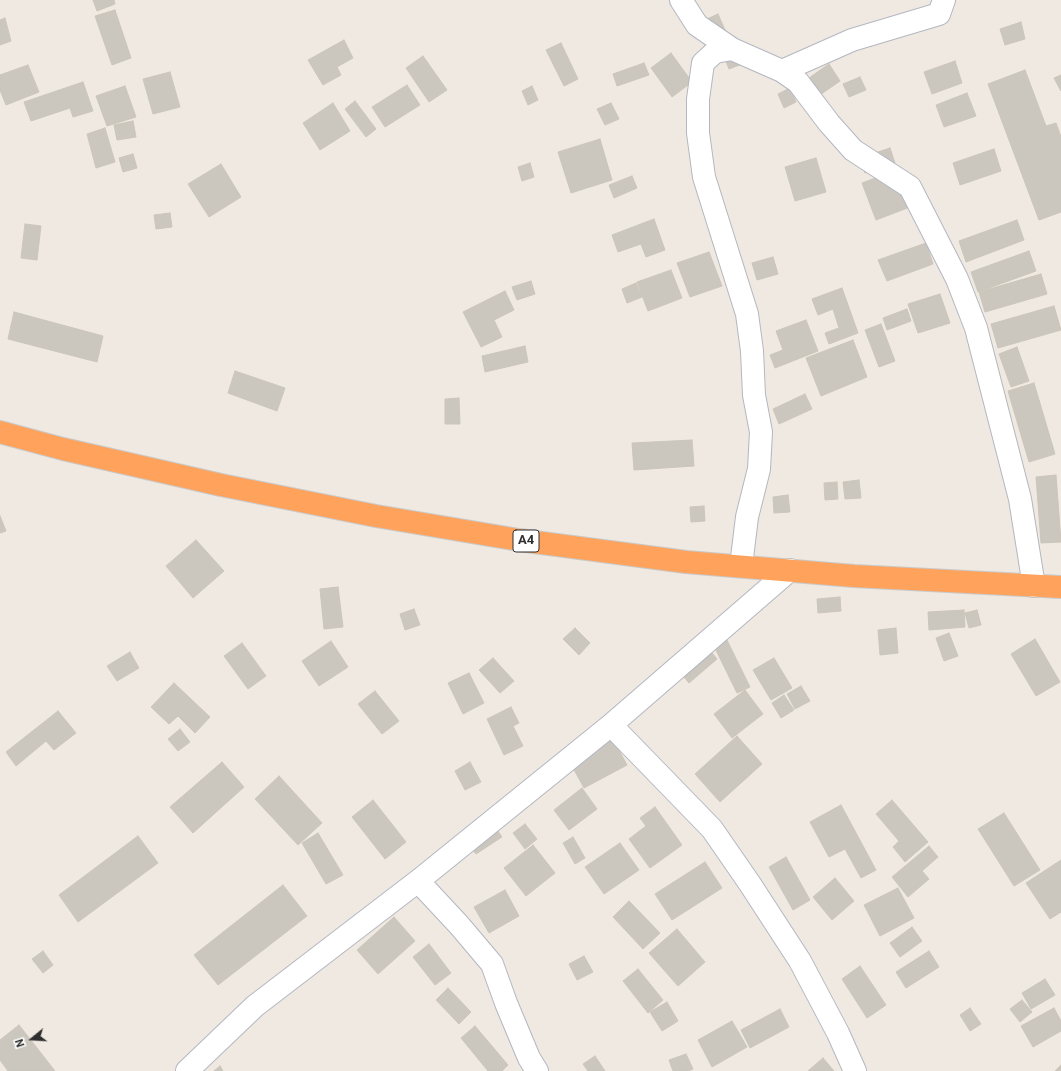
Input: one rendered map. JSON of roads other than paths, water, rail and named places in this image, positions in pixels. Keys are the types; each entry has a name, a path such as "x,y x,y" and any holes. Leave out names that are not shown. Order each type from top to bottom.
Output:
{"highway":[{"name":"A4","path":"0,432 63,449 221,484 376,516 519,540 686,562 854,576 1061,587"}],"street":[{"path":"681,0 698,25 732,49 782,71 798,82 829,123 853,150 910,187 956,279 976,328 1020,499 1034,586"},
{"path":"782,71 852,40 938,14 944,0"},
{"path":"732,49 715,52 703,62 698,98 698,133 704,177 747,314 752,351 754,395 761,432 759,469 747,517 741,566"},
{"path":"187,1071 255,1006 418,881 612,725 790,570"},
{"path":"612,725 712,830 750,884 800,961 838,1034 854,1071"},
{"path":"418,881 459,925 492,964 526,1051 537,1071"}]}
